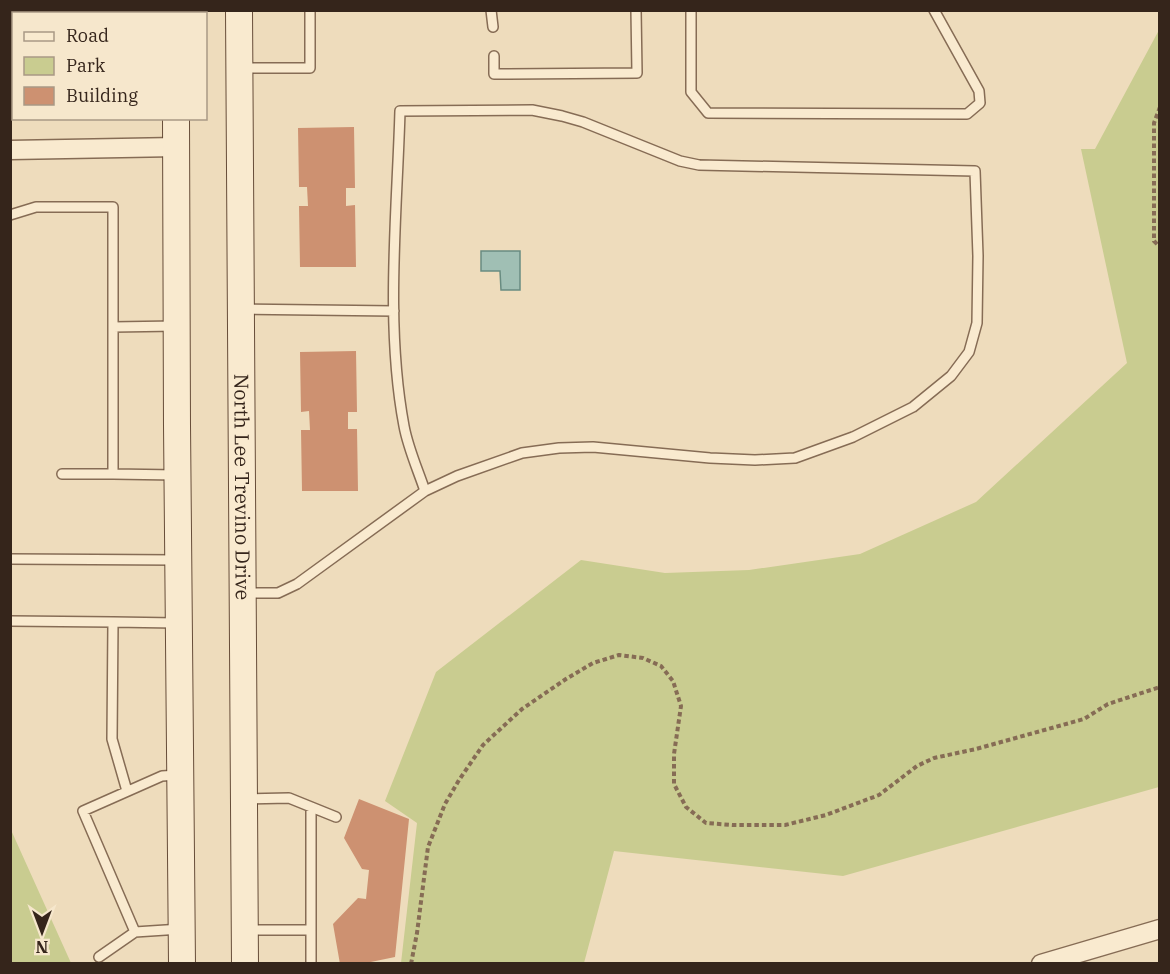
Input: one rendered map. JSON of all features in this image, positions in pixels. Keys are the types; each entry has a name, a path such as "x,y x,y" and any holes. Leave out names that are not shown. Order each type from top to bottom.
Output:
{"main road":[{"name":"North Lee Trevino Drive","path":"239,10 245,963"},
{"path":"176,120 182,963"}],"street":[{"path":"10,150 177,147"},
{"path":"1041,963 1079,959 1160,929"}],"lane":[{"path":"239,68 310,68 310,10"},
{"path":"491,10 493,27"},
{"path":"494,56 494,74 637,73 636,10"},
{"path":"691,10 691,92 708,113 968,114 980,103 979,91 934,10"},
{"path":"242,592 278,593 297,584 425,491 457,476 522,453 559,448 593,447 710,458 755,460 795,458 854,437 913,407 951,376 969,352 977,322 978,256 975,171 699,165 680,161 583,122 532,110 400,111 394,311 396,372 404,428 425,491"},
{"path":"10,215 36,207 112,207 113,474"},
{"path":"241,309 394,311"},
{"path":"112,327 178,326"},
{"path":"62,474 178,475"},
{"path":"10,559 178,560"},
{"path":"10,621 178,623"},
{"path":"112,622 112,739 127,791"},
{"path":"135,932 83,811 162,776 180,775"},
{"path":"244,799 289,798 336,818"},
{"path":"311,807 311,963"},
{"path":"99,957 135,932 182,929"},
{"path":"245,930 311,930"}],"path":[{"path":"1160,107 1154,123 1154,241 1160,247"},
{"path":"411,963 429,847 445,804 459,780 483,745 522,709 593,663 619,655 643,658 661,666 673,681 681,706 674,754 674,784 686,807 706,823 732,825 785,825 826,815 879,795 917,766 934,758 1084,720 1108,704 1160,687"}],"green space":[{"path":"1159,30 1159,787 843,876 614,851 584,963 401,963 417,823 385,801 436,672 581,560 665,573 749,570 860,554 976,502 1127,363 1081,149 1095,149"},
{"path":"11,830 71,963 11,963"}],"water":[{"path":"481,251 520,251 520,290 501,290 500,271 481,271"}],"building":[{"path":"354,127 355,188 346,188 346,206 355,205 356,267 300,267 299,206 308,206 307,187 299,187 298,128"},
{"path":"356,351 357,412 348,412 348,429 357,429 358,491 302,491 301,430 310,430 309,411 301,412 300,352"},
{"path":"359,799 409,819 395,957 361,964 340,964 333,924 358,898 366,899 369,870 362,869 344,838"}]}
